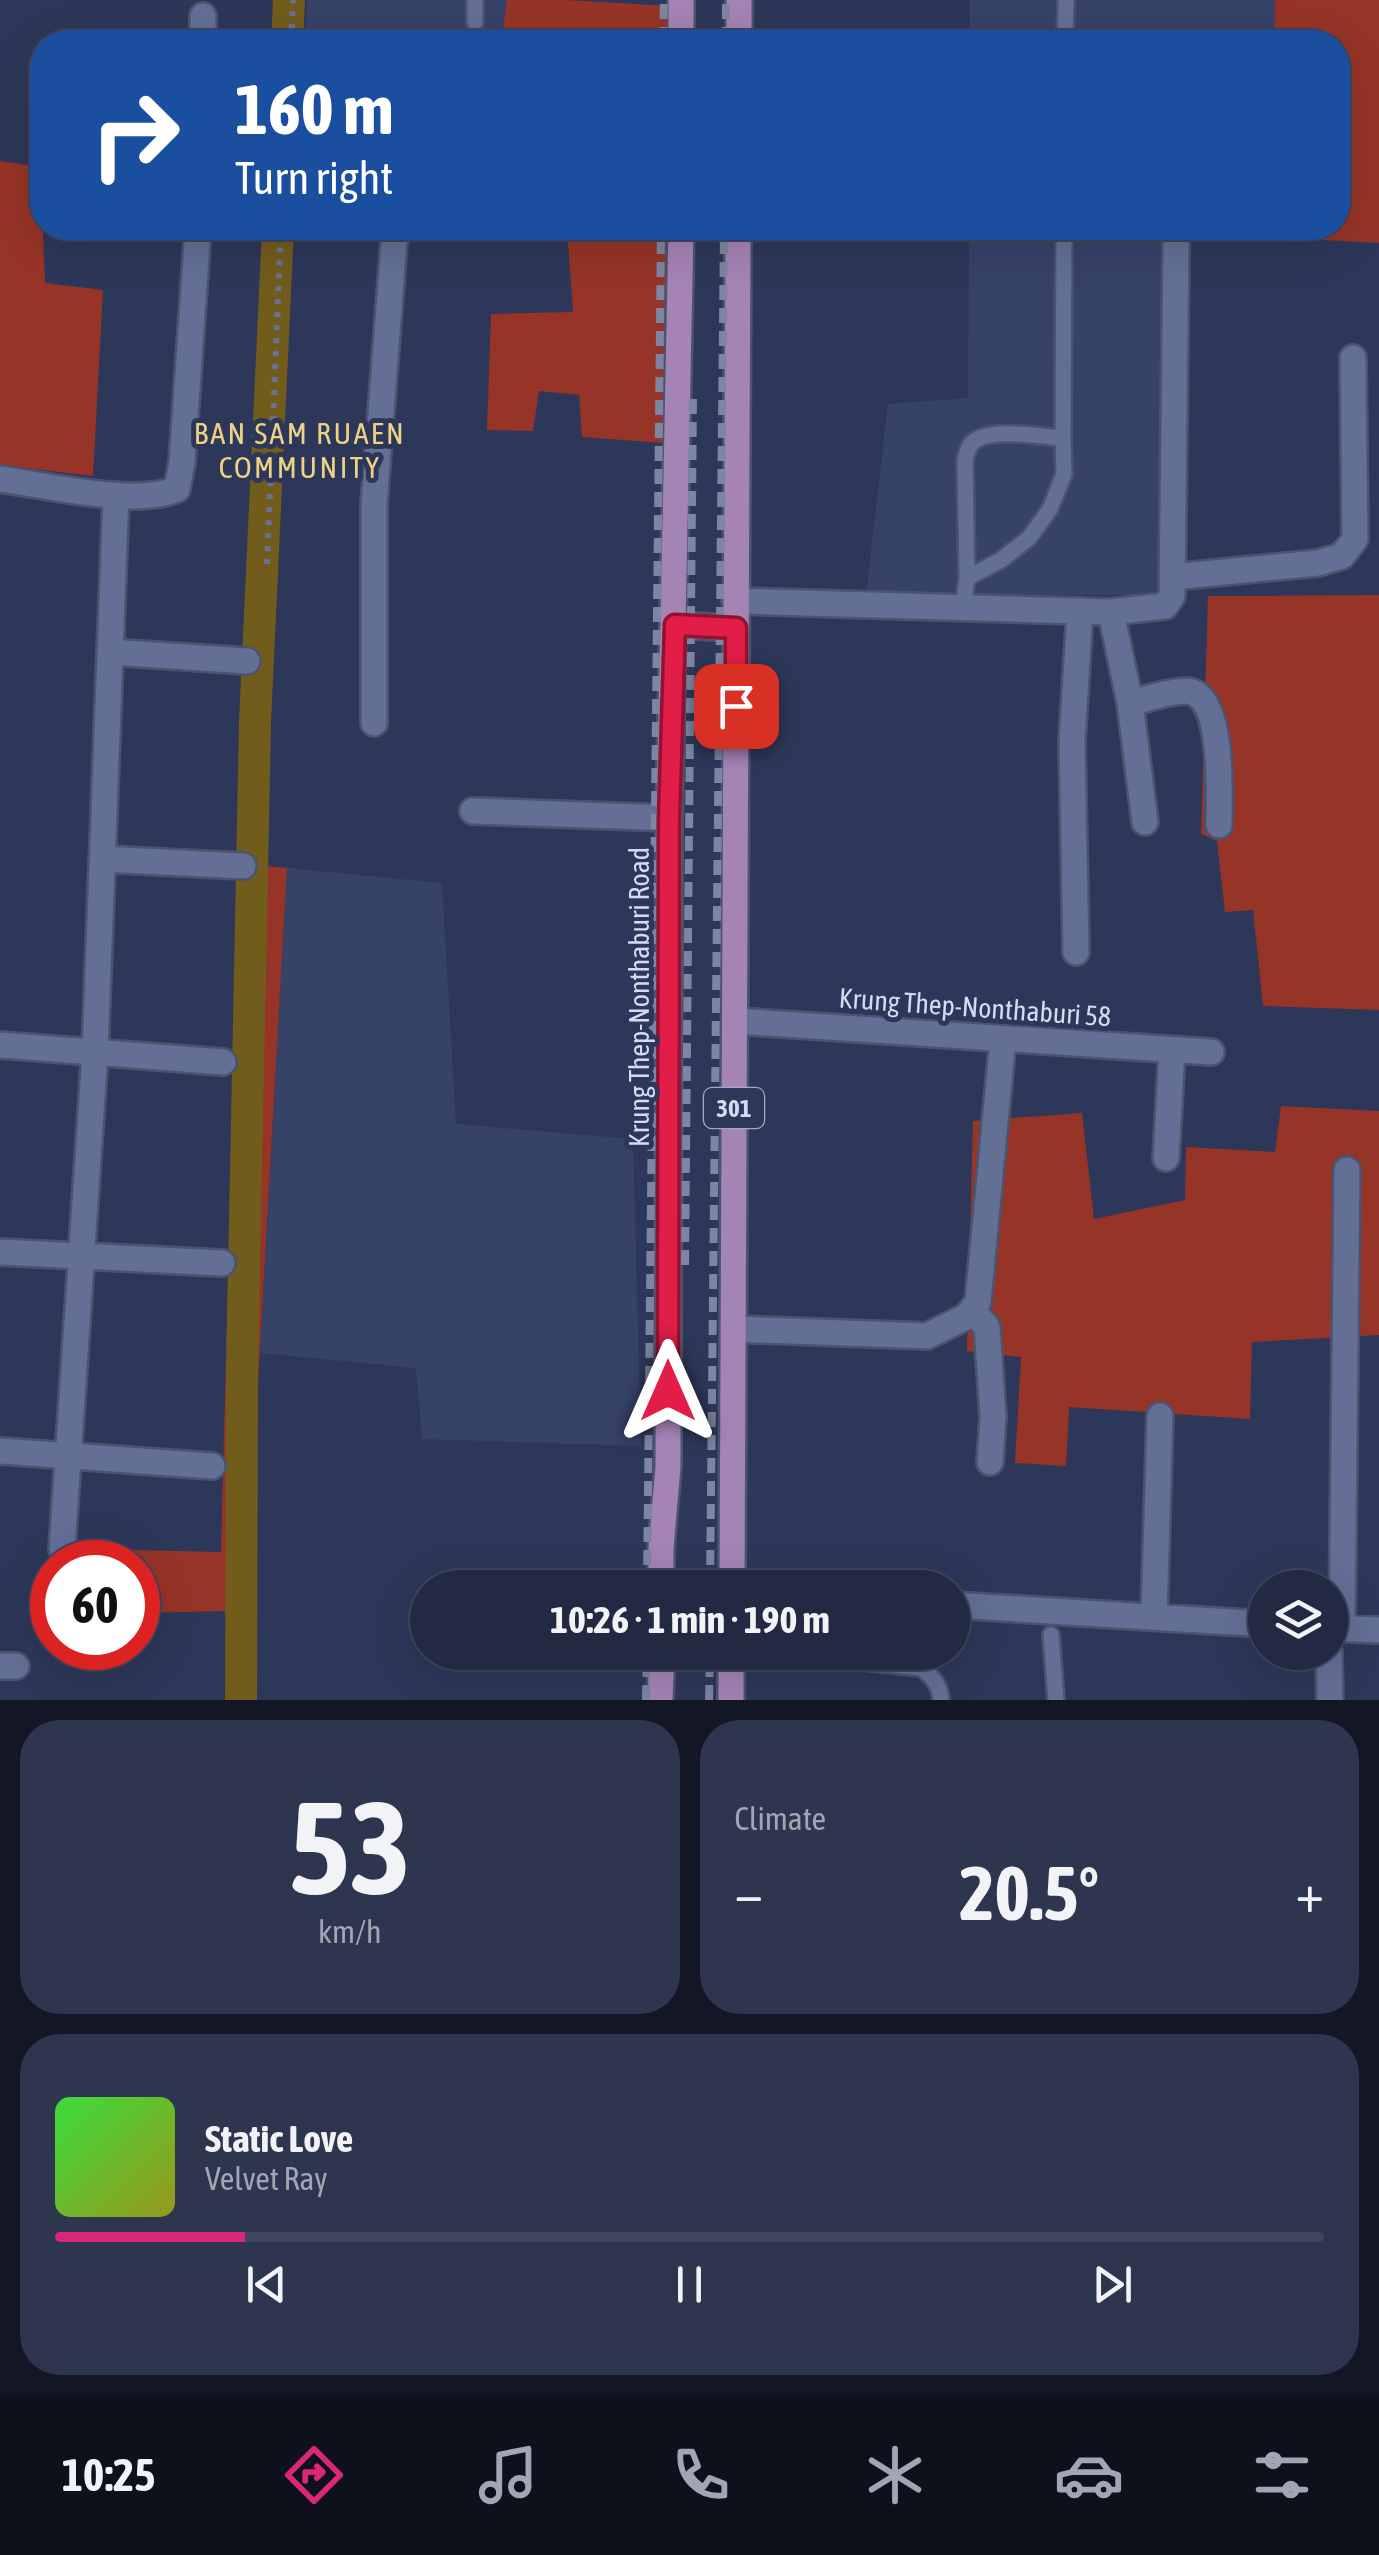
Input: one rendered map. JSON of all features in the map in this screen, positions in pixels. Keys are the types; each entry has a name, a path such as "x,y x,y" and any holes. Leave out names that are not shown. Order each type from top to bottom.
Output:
{"main road":[{"path":"681,0 681,30"},
{"path":"739,0 739,30"},
{"name":"Krung Thep-Nonthaburi Road","path":"662,1570 668,1467 669,818 681,240"},
{"name":"301","path":"732,1570 738,240"},
{"path":"675,625 736,628"},
{"path":"660,1700 661,1670"},
{"path":"732,1670 732,1700"}],"street":[{"path":"203,16 203,30"},
{"path":"0,479 116,495 154,496 178,487 197,240"},
{"path":"374,723 374,505 394,240"},
{"path":"735,601 1111,612 1165,606 1171,600 1172,576 1176,242"},
{"path":"1172,576 1318,564 1342,556 1350,548 1355,539 1353,358"},
{"path":"63,1540 95,1052 116,495"},
{"path":"1076,952 1072,742 1080,611"},
{"path":"1111,612 1130,703 1145,822"},
{"path":"110,652 247,661"},
{"path":"1130,703 1184,691 1194,692 1206,702 1218,744 1219,825"},
{"path":"473,812 669,818"},
{"path":"102,859 242,866"},
{"name":"Krung Thep-Nonthaburi 58","path":"734,1021 1211,1052"},
{"path":"733,1329 927,1336 966,1317 978,1302 1004,1039"},
{"path":"0,1045 223,1062"},
{"path":"1166,1158 1172,1050"},
{"path":"1337,1570 1347,1170"},
{"path":"0,1252 222,1263"},
{"path":"972,1310 987,1326 990,1462"},
{"path":"1154,1618 1160,1416"},
{"path":"0,1451 212,1466"},
{"path":"970,1606 1248,1623"},
{"path":"1348,1629 1379,1630"},
{"path":"1330,1670 1330,1700"}],"lane":[{"path":"475,0 475,22"},
{"path":"1066,0 1066,30"},
{"path":"966,578 1001,560 1029,538 1050,509 1064,474 1064,240"},
{"path":"963,607 968,448 974,441 992,434 1062,438"},
{"path":"1050,1636 1056,1700"},
{"path":"924,1670 932,1676 941,1700"}],"path":[{"path":"292,30 293,0"},
{"path":"266,564 280,240"}],"shaded area":[{"path":"307,0 507,0 503,30 306,30"},
{"path":"507,0 671,6 670,30 503,30"},
{"path":"970,0 1275,0 1274,30 970,30"},
{"path":"1275,0 1379,0 1379,243 1325,240 1350,240 1350,30 1274,30"},
{"path":"0,161 30,165 30,240 43,240 45,283 103,290 93,476 0,465"},
{"path":"568,240 672,240 663,443 582,437 579,395 539,391 533,431 487,430 491,314 573,312"},
{"path":"969,240 1168,240 1158,595 866,595 888,404 968,398"},
{"path":"1379,595 1379,1010 1263,1006 1253,910 1225,912 1217,841 1201,834 1208,596"},
{"path":"266,866 287,868 258,1384 254,1700 229,1700 230,1611 160,1613 160,1551 221,1552 238,887"},
{"path":"287,868 442,883 456,1124 633,1139 641,1446 422,1439 416,1368 260,1353"},
{"path":"1281,1106 1379,1111 1379,1335 1252,1342 1250,1419 1069,1407 1066,1466 1015,1463 1021,1357 967,1351 973,1121 1082,1113 1094,1219 1185,1200 1186,1147 1275,1152"}],"waterway":[{"path":"288,30 289,0"},
{"path":"241,1700 242,1371 255,722 277,240"}],"railway":[{"path":"663,30 664,0"},
{"path":"726,0 726,30"},
{"path":"647,1570 661,240"},
{"path":"710,1570 724,240"},
{"path":"685,1265 693,397"},
{"path":"646,1700 647,1670"},
{"path":"709,1700 710,1670"}],"district":[{"name":"BAN SAM RUAEN COMMUNITY","path":"300,451"}],"route":[{"path":"668,1391 669,818 675,625 736,628 736,706"}]}
